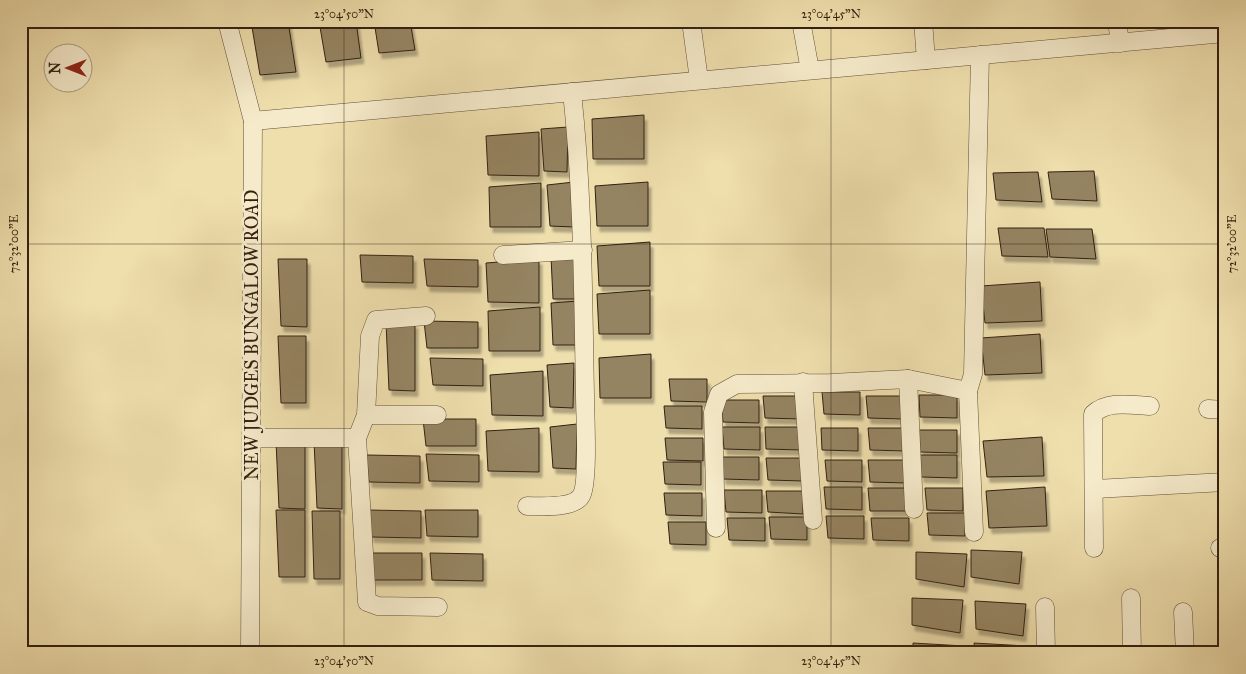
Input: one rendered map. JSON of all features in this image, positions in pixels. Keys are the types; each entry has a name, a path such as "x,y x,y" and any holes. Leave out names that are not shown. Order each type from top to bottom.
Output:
{"street":[{"name":"NEW JUDGES BUNGALOW ROAD","path":"227,21 253,121 250,653"},
{"path":"691,21 699,80"},
{"path":"801,21 810,70"},
{"path":"923,21 926,60"},
{"path":"1117,21 1120,43"},
{"path":"253,121 1225,33"},
{"path":"974,532 968,391 973,374 980,55"},
{"path":"527,506 562,506 577,500 582,495 586,459 584,250 580,164 572,92"},
{"path":"503,254 584,250"},
{"path":"426,316 376,320 370,336 366,415 357,438 367,602 378,606 438,607"},
{"path":"716,528 713,412 719,394 737,384 832,383 908,379 968,391"},
{"path":"908,379 914,509"},
{"path":"803,382 813,520"},
{"path":"1094,548 1094,414 1101,407 1114,405 1150,406"},
{"path":"366,415 437,415"},
{"path":"251,438 357,438"},
{"path":"1094,490 1225,482"},
{"path":"1131,598 1132,653"},
{"path":"1045,607 1046,653"},
{"path":"1183,612 1185,653"}],"building":[{"path":"251,21 288,21 296,72 260,75"},
{"path":"319,21 356,21 361,58 326,62"},
{"path":"374,21 410,21 415,50 379,53"},
{"path":"644,115 644,159 593,159 592,119"},
{"path":"568,127 567,172 544,171 541,129"},
{"path":"539,132 539,176 488,175 486,136"},
{"path":"1094,171 1097,201 1052,199 1048,172"},
{"path":"1038,172 1042,202 996,200 993,173"},
{"path":"574,182 574,227 550,226 547,185"},
{"path":"648,182 648,226 597,226 595,186"},
{"path":"541,183 541,227 490,227 489,187"},
{"path":"998,228 1044,228 1048,257 1002,256"},
{"path":"1046,229 1092,229 1096,259 1050,257"},
{"path":"650,242 650,286 599,286 597,246"},
{"path":"360,255 413,256 413,283 362,282"},
{"path":"577,255 576,299 553,299 551,257"},
{"path":"278,259 307,259 307,327 281,326"},
{"path":"424,259 478,260 478,287 427,286"},
{"path":"539,259 539,303 488,302 486,263"},
{"path":"1040,282 1042,321 985,323 981,286"},
{"path":"650,290 650,334 599,334 597,294"},
{"path":"578,301 577,345 553,345 551,303"},
{"path":"540,307 540,351 489,351 488,311"},
{"path":"424,321 478,322 478,348 427,348"},
{"path":"386,323 415,323 415,391 389,390"},
{"path":"1040,334 1042,373 985,375 981,338"},
{"path":"278,336 306,336 306,403 281,403"},
{"path":"651,354 651,398 600,398 599,358"},
{"path":"430,358 483,359 483,386 433,385"},
{"path":"574,363 573,408 550,407 547,365"},
{"path":"543,371 543,416 492,415 490,375"},
{"path":"669,379 707,379 707,402 671,401"},
{"path":"822,392 860,392 860,415 824,414"},
{"path":"919,395 957,395 957,418 920,417"},
{"path":"763,396 801,396 801,419 765,418"},
{"path":"866,396 903,396 903,419 868,418"},
{"path":"721,400 759,400 759,423 723,422"},
{"path":"664,406 702,406 702,429 666,428"},
{"path":"423,419 476,419 476,446 426,446"},
{"path":"577,424 576,469 553,468 550,427"},
{"path":"722,427 760,427 760,450 724,449"},
{"path":"765,427 802,427 802,450 766,449"},
{"path":"539,428 539,472 488,471 486,431"},
{"path":"821,428 858,428 858,451 822,450"},
{"path":"868,428 906,428 906,451 870,450"},
{"path":"919,430 957,430 957,453 920,452"},
{"path":"1042,437 1044,476 987,477 983,441"},
{"path":"665,438 703,438 703,461 667,460"},
{"path":"276,441 305,441 305,509 279,508"},
{"path":"314,441 342,441 342,509 317,508"},
{"path":"426,454 479,455 479,482 429,481"},
{"path":"366,455 420,456 420,483 369,482"},
{"path":"919,455 957,455 957,478 921,477"},
{"path":"721,457 759,457 759,480 723,479"},
{"path":"766,458 804,458 804,481 768,480"},
{"path":"825,460 862,460 862,482 827,481"},
{"path":"868,460 906,460 906,483 870,482"},
{"path":"663,462 701,462 701,485 665,484"},
{"path":"824,487 862,487 862,510 826,509"},
{"path":"1045,487 1047,526 989,528 986,491"},
{"path":"868,488 906,488 906,511 870,511"},
{"path":"925,488 963,488 963,511 927,510"},
{"path":"724,490 762,490 762,513 726,512"},
{"path":"766,491 803,491 803,514 768,512"},
{"path":"664,493 702,493 702,516 666,515"},
{"path":"276,510 305,510 305,577 279,577"},
{"path":"368,510 421,511 421,538 371,537"},
{"path":"425,510 478,510 478,537 427,536"},
{"path":"312,511 340,511 340,579 314,579"},
{"path":"927,513 965,513 965,536 929,535"},
{"path":"826,516 864,516 864,539 828,538"},
{"path":"769,517 807,517 807,540 771,539"},
{"path":"727,518 765,518 765,541 729,540"},
{"path":"871,518 909,518 909,541 873,540"},
{"path":"668,522 706,522 706,545 670,544"},
{"path":"971,550 1022,552 1019,584 971,577"},
{"path":"916,552 967,554 964,587 916,579"},
{"path":"369,553 422,553 422,580 372,580"},
{"path":"430,553 483,554 483,581 432,580"},
{"path":"912,598 963,600 960,633 912,625"},
{"path":"975,601 1026,604 1023,636 976,629"},
{"path":"913,643 964,646 963,653 913,653"},
{"path":"974,643 1026,646 1025,653 975,653"}]}
